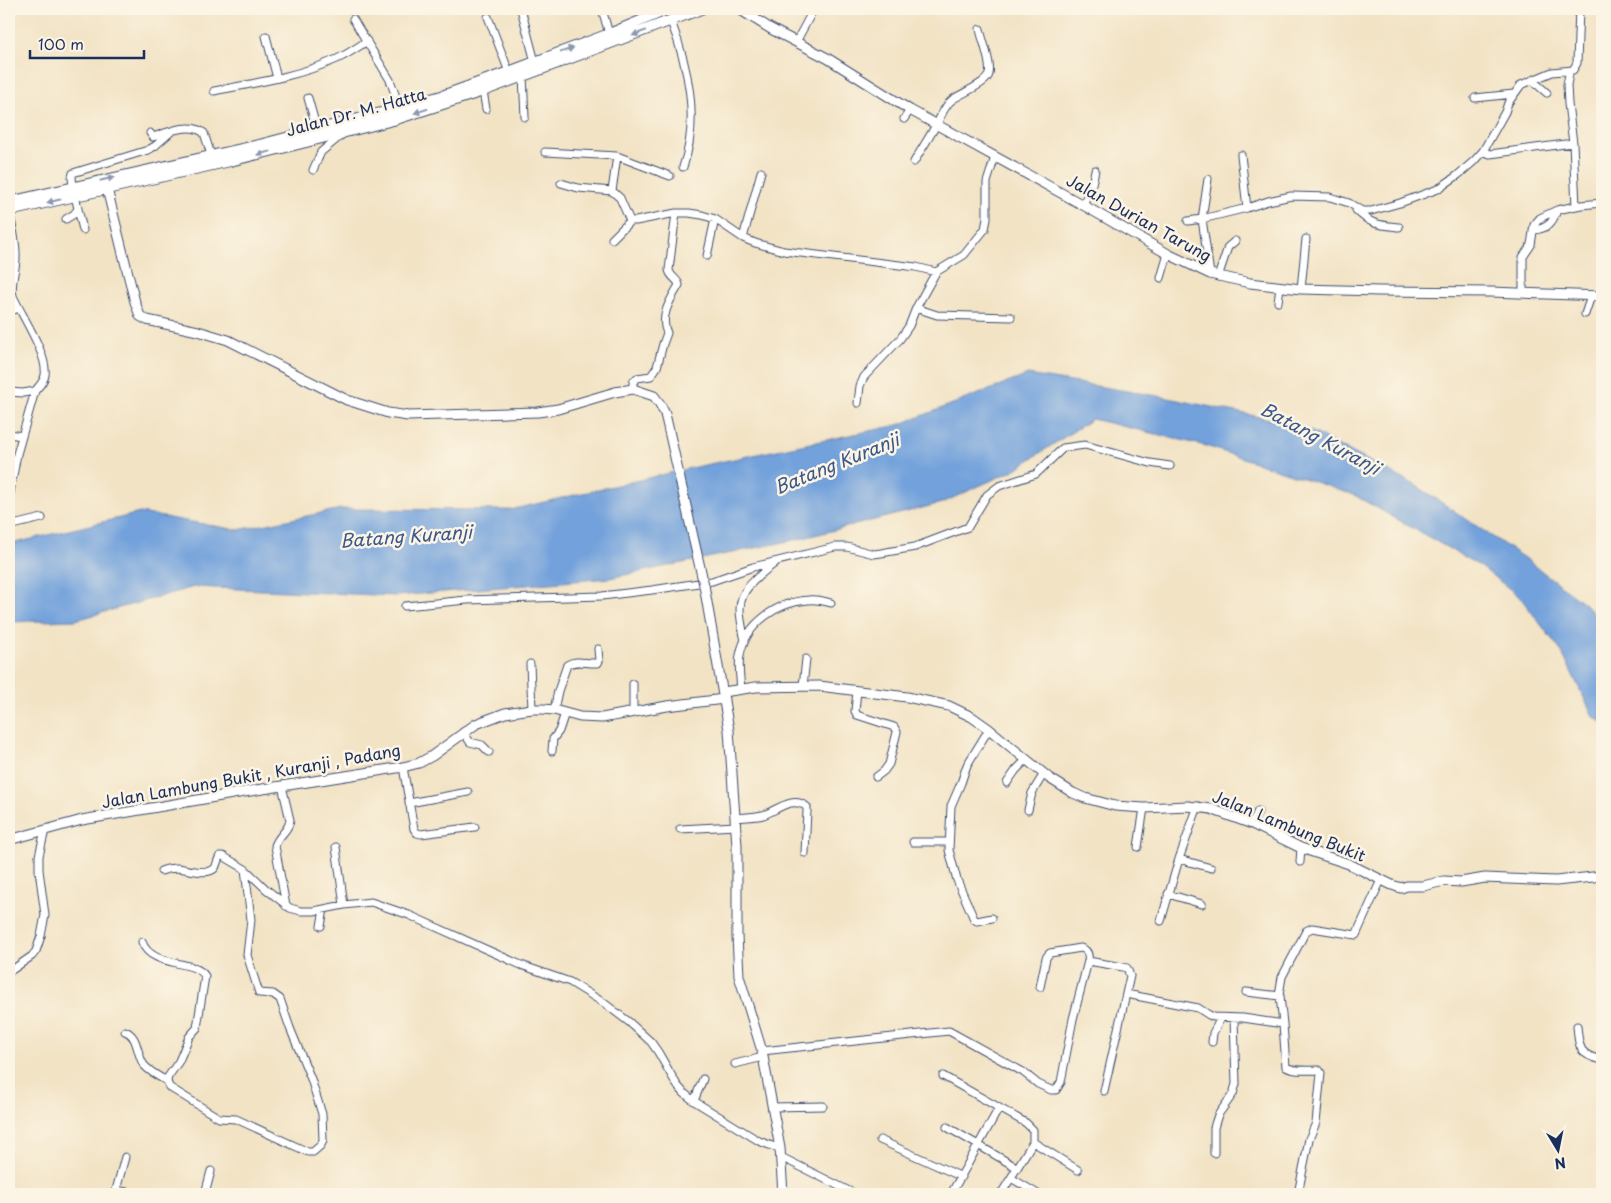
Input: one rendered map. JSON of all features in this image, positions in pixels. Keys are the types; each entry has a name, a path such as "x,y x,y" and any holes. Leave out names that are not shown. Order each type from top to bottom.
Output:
{"main road":[{"name":"Jalan Dr. M. Hatta","path":"9,211 211,154 263,144 484,88 509,72 669,9"},
{"name":"Jalan Dr. M. Hatta","path":"9,202 107,189 230,161 393,120 523,76 701,9"}],"street":[{"path":"521,9 535,62"},
{"path":"602,9 609,34"},
{"name":"Jalan Durian Tarung","path":"739,9 771,29 827,58 910,110 1168,254 1214,275 1301,289 1602,296"},
{"path":"1188,221 1291,196 1330,197 1349,203 1362,211 1371,211 1438,189 1458,175 1483,151 1514,94 1521,85 1552,72 1574,70 1577,63 1579,9"},
{"path":"796,42 811,14"},
{"path":"488,17 509,72"},
{"path":"353,19 390,80 400,108"},
{"path":"671,21 683,56 692,104 693,120 689,151 683,167"},
{"path":"914,162 944,109 951,101 984,82 990,73 980,29"},
{"path":"266,36 277,78"},
{"path":"214,91 277,78 323,65 340,58 367,41"},
{"path":"1568,71 1568,104 1573,143 1576,206"},
{"path":"523,76 525,116"},
{"path":"1532,80 1547,93"},
{"path":"484,88 486,109"},
{"path":"1476,98 1514,94"},
{"path":"308,98 317,130"},
{"path":"904,119 910,110"},
{"path":"150,133 153,136 172,131 201,130 207,138 211,154"},
{"path":"83,230 74,192 73,173 148,150 172,131"},
{"path":"313,170 321,152 345,132"},
{"path":"1483,151 1490,154 1573,143"},
{"path":"545,152 617,156 670,176"},
{"path":"1240,155 1247,208"},
{"path":"612,191 617,156"},
{"path":"858,403 860,386 864,377 900,339 936,272 964,255 985,229 987,219 987,182 995,157"},
{"path":"1083,205 1092,184 1095,170"},
{"path":"743,238 761,172"},
{"path":"1208,179 1202,219 1214,275"},
{"path":"562,183 578,188 612,191 620,198 630,221"},
{"path":"107,189 140,316 157,323 198,331 228,340 347,400 388,413 408,416 538,412 633,389 654,396 660,404 670,431 704,585 729,730 736,822 739,976 762,1054 781,1152 783,1194"},
{"path":"1349,203 1370,222 1378,225 1399,227"},
{"path":"1523,293 1523,257 1531,245 1534,225 1540,218 1557,210 1602,203"},
{"path":"66,219 78,209"},
{"path":"1533,230 1546,228 1554,220 1557,210"},
{"path":"9,211 16,252 15,273 11,287 13,296 42,355 45,367 43,380 35,391 17,454 9,498"},
{"path":"612,239 630,221 689,213 716,219 743,238 784,251 916,267 936,272"},
{"path":"633,389 633,382 636,378 651,376 657,367 667,333 664,327 664,312 679,285 670,274 669,268 676,214"},
{"path":"707,256 716,219"},
{"path":"1301,289 1306,239"},
{"path":"1214,275 1228,247 1234,241"},
{"path":"1161,278 1168,254"},
{"path":"1278,302 1280,287"},
{"path":"1585,314 1591,296"},
{"path":"9,312 18,308"},
{"path":"916,308 937,315 1011,318"},
{"path":"9,392 23,393 35,391"},
{"path":"9,434 22,436"},
{"path":"404,606 467,600 602,596 712,581 736,571 835,547 848,547 874,554 914,547 968,527 988,495 999,486 1036,474 1063,448 1085,445 1150,463 1170,466"},
{"path":"9,526 42,518"},
{"path":"745,641 740,609 743,595 756,577 779,561"},
{"path":"741,689 739,663 741,653 754,625 768,614 785,606 808,600 831,602"},
{"path":"554,710 567,665 576,662 598,663 598,649"},
{"path":"803,686 806,659"},
{"path":"530,664 532,708"},
{"path":"633,684 633,712"},
{"name":"Jalan Lambung Bukit","path":"723,696 741,689 803,686 907,697 949,706 972,717 1043,775 1073,793 1100,803 1115,806 1144,808 1198,806 1211,809 1252,824 1301,848 1349,864 1392,886 1401,888 1423,886 1444,881 1461,882 1485,878 1556,881 1602,876"},
{"path":"858,691 855,710 857,716 894,727 897,732 889,764 876,777"},
{"name":"Jalan Lambung Bukit , Kuranji , Padang","path":"9,840 82,820 419,763 432,756 476,724 505,713 532,708 554,710 585,718 602,718 723,696"},
{"path":"552,751 553,739 559,730 565,713"},
{"path":"989,729 967,765 951,806 949,850 957,880 974,919 977,922 992,918"},
{"path":"464,732 470,742 482,745 489,752"},
{"path":"1007,783 1026,760"},
{"path":"403,767 414,829 419,834 475,827"},
{"path":"1028,810 1032,793 1043,775"},
{"path":"282,786 290,825 278,838 275,846 286,906"},
{"path":"409,804 468,792"},
{"path":"680,829 736,822 762,815 788,804 803,804 807,807 805,853"},
{"path":"1161,921 1179,859 1198,806"},
{"path":"1138,847 1144,808"},
{"path":"1252,824 1258,811"},
{"path":"9,972 32,956 36,951 41,936 45,915 39,856 45,830"},
{"path":"912,842 949,842"},
{"path":"336,847 344,905"},
{"path":"1300,862 1301,848"},
{"path":"161,871 179,868 196,872 212,870 217,859 223,856 245,869 286,906 301,911 314,911 371,902 409,915 520,965 570,982 630,1022 651,1042 684,1094 758,1141 772,1146 854,1194"},
{"path":"1179,859 1211,868"},
{"path":"125,1031 132,1035 145,1066 167,1081 169,1087 219,1118 236,1119 308,1152 313,1152 317,1149 323,1140 322,1114 314,1086 280,999 273,994 259,994 248,961 247,949 251,920 245,869"},
{"path":"1298,1194 1307,1150 1316,1123 1321,1073 1319,1070 1296,1070 1286,1067 1282,1000 1279,995 1282,977 1306,932 1312,928 1356,935 1381,880"},
{"path":"1168,894 1202,904"},
{"path":"322,926 324,909"},
{"path":"142,942 143,946 150,953 160,959 201,971 205,976 197,1028 189,1038 179,1061 167,1081"},
{"path":"735,1064 762,1054 949,1031 1023,1072 1038,1084 1054,1090 1058,1088 1061,1082 1073,1019 1088,961 1088,953 1081,948 1050,953 1046,958 1040,987"},
{"path":"1088,961 1127,968 1130,976 1104,1091"},
{"path":"1246,992 1279,995"},
{"path":"1126,994 1198,1008 1209,1016 1243,1018 1283,1024"},
{"path":"1212,1042 1213,1033 1221,1018"},
{"path":"1214,1153 1214,1128 1216,1121 1218,1115 1233,1094 1236,1084 1234,1018"},
{"path":"1577,1026 1580,1049 1589,1058 1602,1060"},
{"path":"943,1076 1030,1126 1032,1130 1033,1142 1001,1194"},
{"path":"694,1101 703,1079"},
{"path":"772,1107 823,1106"},
{"path":"951,1194 1000,1108"},
{"path":"947,1126 1016,1167"},
{"path":"880,1140 962,1177"},
{"path":"1033,1142 1078,1170"},
{"path":"125,1157 116,1192 138,1194"},
{"path":"204,1194 211,1172"},
{"path":"1011,1178 1038,1194"}],"water":[{"name":"Batang Kuranji","path":"1028,375 1158,396 1299,425 1417,486 1527,560 1585,604 1602,623 1602,722 1593,716 1561,651 1520,597 1480,566 1354,495 1206,446 1092,419 1014,470 942,503 799,539 610,578 396,596 194,587 76,620 9,622 9,543 140,513 238,530 341,509 510,510 695,467 898,425"}]}
